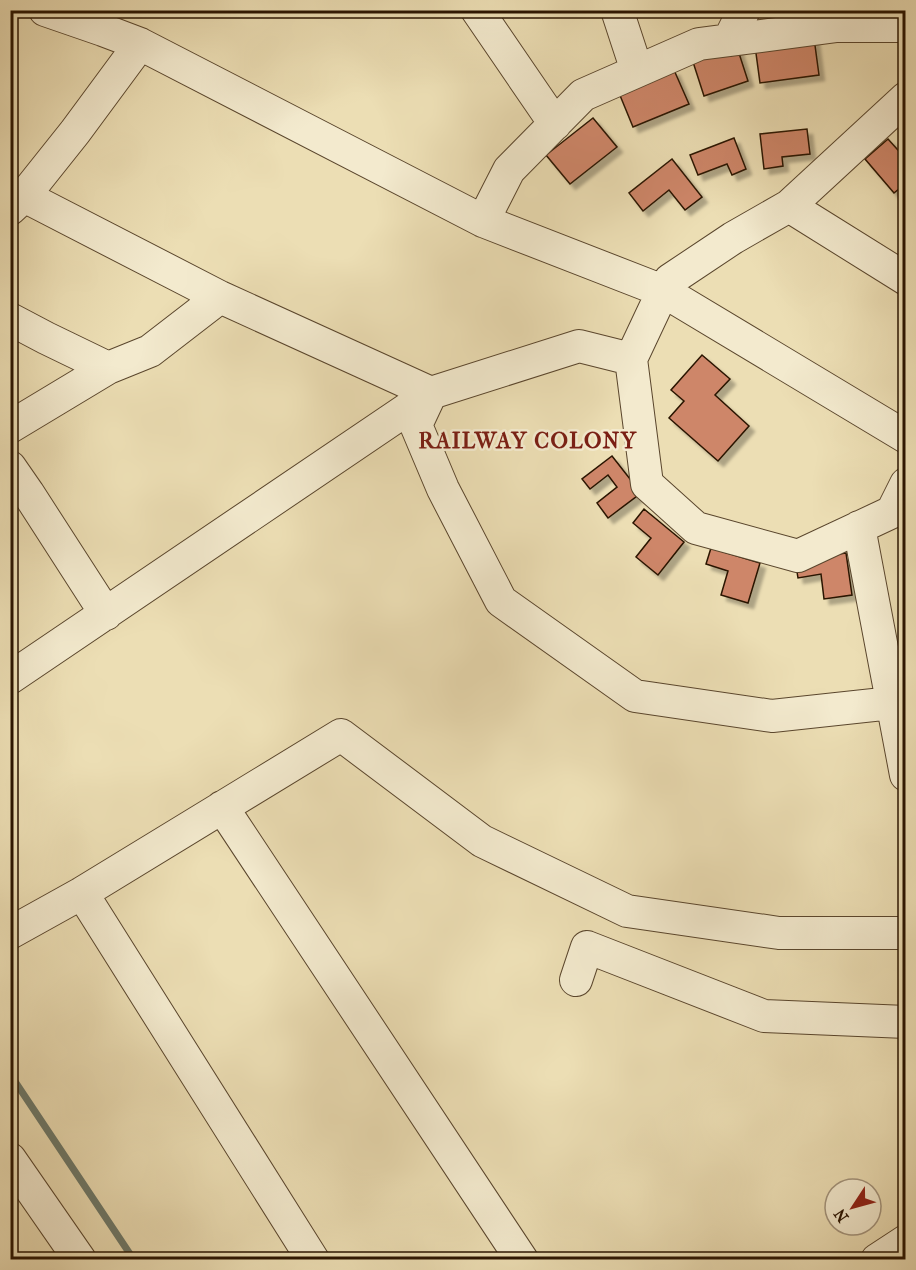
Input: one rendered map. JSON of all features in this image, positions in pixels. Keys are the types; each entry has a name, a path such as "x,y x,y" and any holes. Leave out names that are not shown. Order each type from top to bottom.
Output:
{"street":[{"path":"477,10 555,124"},
{"path":"617,10 637,71"},
{"path":"483,221 509,170 583,95 699,44 732,25 744,10"},
{"path":"65,13 140,44 483,221 663,291 906,437"},
{"path":"732,25 906,27"},
{"path":"140,44 75,132 17,202 431,393"},
{"path":"906,98 789,206 732,238 670,280 632,359 646,484 696,528 798,556 892,512 906,484"},
{"path":"789,206 906,279"},
{"path":"10,427 108,368 150,351 220,297"},
{"path":"10,319 108,368"},
{"path":"10,678 431,393 579,346 632,359"},
{"path":"431,393 416,425 443,489 501,602 635,696 772,716 899,705"},
{"path":"10,468 106,614"},
{"path":"859,527 899,705 906,776"},
{"path":"10,933 82,893 341,735 482,841 627,911 779,933 906,933"},
{"path":"222,807 522,1260"},
{"path":"82,893 313,1260"},
{"path":"576,980 587,946 764,1016 906,1022"},
{"path":"10,1159 80,1260"},
{"path":"877,1260 906,1241"}],"building":[{"path":"814,38 819,75 760,83 755,46"},
{"path":"737,47 748,81 704,96 693,62"},
{"path":"674,70 689,104 633,127 619,93"},
{"path":"593,118 617,147 570,184 546,155"},
{"path":"807,129 810,154 782,157 783,166 764,169 760,134"},
{"path":"734,138 746,169 732,175 727,164 698,175 690,155"},
{"path":"888,139 906,159 906,183 894,193 865,159"},
{"path":"672,159 702,197 685,210 669,190 643,211 629,193"},
{"path":"702,355 730,379 715,395 749,426 718,461 669,418 684,401 671,390"},
{"path":"612,456 641,493 608,518 597,503 617,487 608,475 590,489 582,479"},
{"path":"644,509 684,542 658,575 636,557 651,538 633,523"},
{"path":"711,548 760,563 748,603 721,595 728,571 706,564"},
{"path":"846,553 852,595 824,599 821,574 798,578 795,560"}],"waterway":[{"path":"10,1074 134,1260"}],"district":[{"name":"RAILWAY COLONY","path":"528,440"}]}
